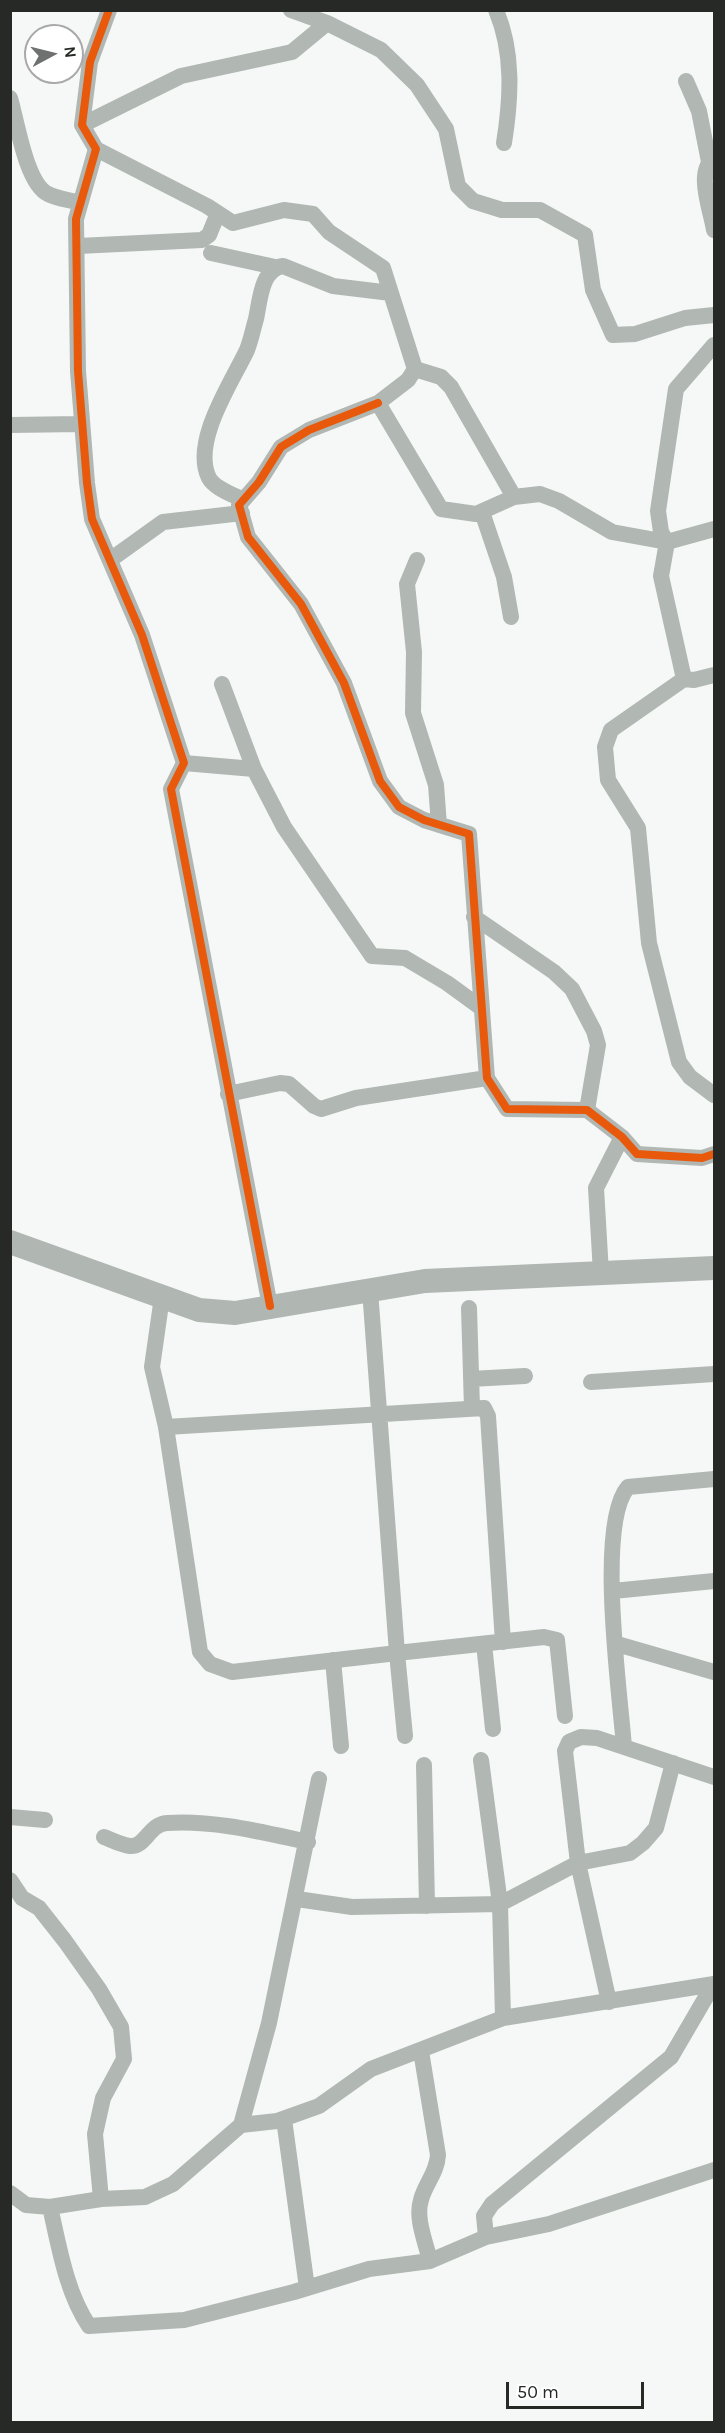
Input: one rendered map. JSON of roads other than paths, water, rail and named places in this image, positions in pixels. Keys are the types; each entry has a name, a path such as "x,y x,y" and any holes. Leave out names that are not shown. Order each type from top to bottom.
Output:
{"street":[{"path":"109,10 90,62 82,125 96,149 233,223 284,210 313,214 329,232 383,268 415,369 408,380 378,403 309,430 281,447 242,507 163,522 110,560"},
{"path":"291,10 327,23 381,50 417,85 446,129 458,186 473,201 502,210 540,210 585,235 593,291 613,335 635,334 685,318 714,315"},
{"path":"496,10 508,45 509,104 504,143"},
{"path":"82,125 181,76 292,52 327,23"},
{"path":"686,81 699,111 712,160 705,174 714,220"},
{"path":"10,98 32,175 38,187 48,194 80,203"},
{"path":"96,149 76,219 81,424 93,519 142,635 184,763 171,789 270,1306"},
{"path":"78,246 202,240 209,235 218,213"},
{"path":"210,253 289,268 333,286 391,293"},
{"path":"275,267 266,277 248,347 211,421 206,440 209,478 242,507 248,537 301,604 344,683 380,781 399,807 439,825 469,834 487,1078 507,1109 587,1110 622,1137 637,1154 702,1158 714,1154"},
{"path":"684,678 660,576 667,542 661,532 658,511 676,389 714,345"},
{"path":"415,369 441,377 451,387 514,497"},
{"path":"378,403 441,510 476,514 514,497 540,495 559,501 587,520 612,532 667,542 714,529"},
{"path":"10,425 81,424"},
{"path":"482,512 501,566 510,617"},
{"path":"417,560 407,584 414,652 413,713 436,785 439,825"},
{"path":"714,675 694,680 684,678 611,730 605,747 608,780 638,828 649,943 679,1062 690,1077 714,1095"},
{"path":"222,684 254,769 284,827 372,956 405,958 447,983 480,1007"},
{"path":"184,763 254,769"},
{"path":"474,917 554,972 572,989 594,1031 598,1045 587,1110"},
{"path":"228,1094 289,1083 314,1106 321,1109 362,1097 487,1078"},
{"path":"601,1273 596,1188 622,1137"},
{"path":"10,1242 199,1310 235,1313 425,1281 714,1268"},
{"path":"370,1290 405,1736"},
{"path":"162,1296 152,1367 166,1427 200,1652 210,1664 232,1672 544,1637 557,1640 565,1716"},
{"path":"469,1308 472,1408"},
{"path":"591,1382 714,1374"},
{"path":"471,1379 525,1376"},
{"path":"166,1427 484,1408 488,1416 503,1642"},
{"path":"624,1747 613,1591 614,1521 621,1495 628,1487 714,1479"},
{"path":"613,1591 714,1581"},
{"path":"484,1644 493,1729"},
{"path":"617,1644 714,1672"},
{"path":"333,1660 341,1746"},
{"path":"609,2002 578,1863 565,1751 569,1742 581,1737 597,1738 714,1777"},
{"path":"481,1760 500,1904 503,2018"},
{"path":"297,1899 352,1907 500,1904 578,1863 630,1853 644,1843 656,1828 673,1763"},
{"path":"423,1765 427,1906"},
{"path":"241,2125 269,2023 297,1899 320,1779"},
{"path":"10,1817 45,1820"},
{"path":"104,1837 134,1845 141,1843 154,1826 167,1823 227,1825 308,1842"},
{"path":"10,1880 16,1902 39,1908 99,1989 121,2027 124,2059 103,2098 95,2134 101,2199"},
{"path":"14,2200 26,2205 50,2207 101,2199 145,2197 173,2184 241,2125 284,2119 319,2106 371,2069 503,2018 713,1984"},
{"path":"486,2237 484,2216 492,2204 671,2057 713,1984"},
{"path":"422,2051 438,2155 435,2172 421,2198 419,2209 430,2261"},
{"path":"284,2119 308,2288"},
{"path":"50,2207 62,2258 79,2311 90,2326 184,2320 308,2288 369,2269 430,2261 486,2237 549,2224 714,2170"}]}
